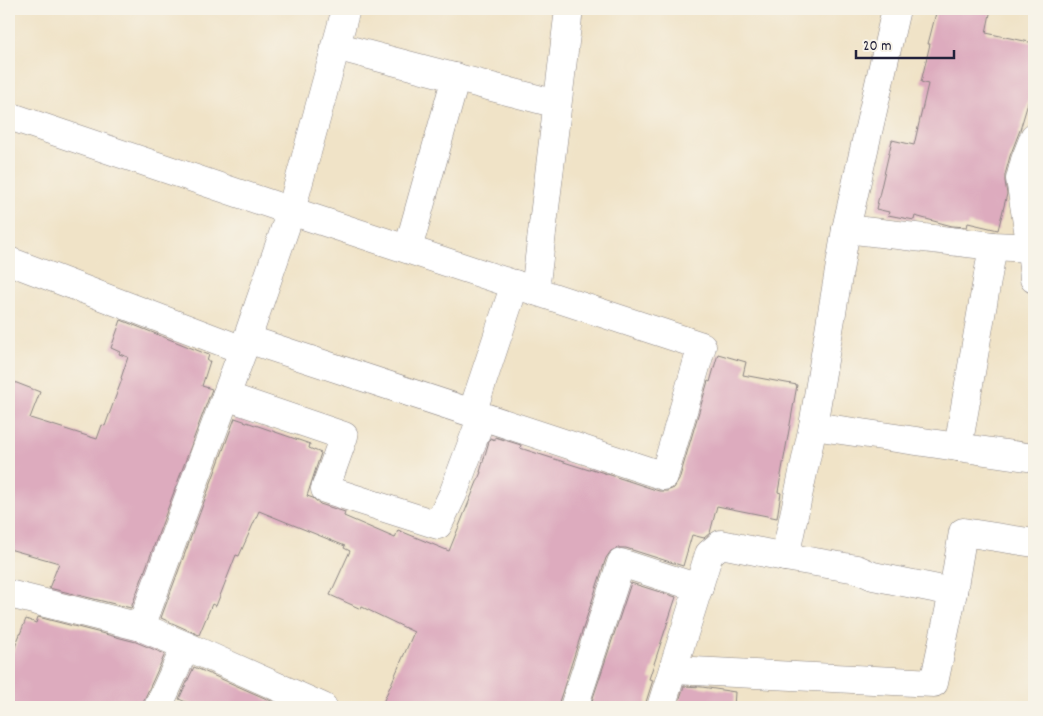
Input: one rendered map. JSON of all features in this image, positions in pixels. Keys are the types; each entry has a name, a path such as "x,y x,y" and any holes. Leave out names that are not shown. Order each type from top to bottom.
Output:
{"street":[{"path":"142,627 245,345 291,211 346,9"},
{"path":"226,396 344,436 326,489 438,525 453,494 477,415 525,288 557,104 569,9"},
{"path":"785,557 814,426 846,229 896,9"},
{"path":"335,46 557,104"},
{"path":"408,249 456,77"},
{"path":"9,116 702,346 664,476 477,415 245,345 9,262"},
{"path":"1031,154 1020,179 1034,280"},
{"path":"846,229 993,246 1031,248"},
{"path":"958,446 993,246"},
{"path":"814,426 1034,458"},
{"path":"673,670 934,683 963,532 1034,542"},
{"path":"661,707 709,554 721,544 785,557 856,568 873,576 953,592"},
{"path":"574,707 621,563 698,588"},
{"path":"9,594 142,627 323,707"},
{"path":"158,707 186,646"}],"building":[{"path":"937,9 991,9 986,33 1034,43 1034,83 1005,175 1007,194 998,230 968,223 967,227 952,226 915,216 914,220 888,215 889,212 876,209 892,140 914,145 928,84 921,82"},
{"path":"121,320 209,355 207,361 210,361 202,386 212,389 131,608 49,588 59,563 9,549 9,380 40,392 30,418 97,439 102,425 105,426 128,357 119,354 120,352 111,348"},
{"path":"718,354 746,362 743,375 797,385 778,492 781,493 777,518 717,506 710,533 704,538 692,535 683,566 626,548 618,548 611,551 606,558 559,702 559,707 381,707 414,632 362,607 361,609 330,595 350,551 344,548 345,546 259,511 239,556 236,555 216,606 212,604 199,635 161,618 235,418 310,444 309,448 321,453 307,496 320,504 345,512 344,516 395,538 398,530 449,551 481,472 490,438 495,440 495,437 521,445 520,448 659,491 667,491 674,488 679,480 708,381 710,382"},
{"path":"631,583 676,597 649,679 653,680 646,707 590,707"},
{"path":"38,617 136,642 165,654 144,700 143,707 9,707 9,662 26,619 36,623"},
{"path":"194,667 285,707 197,707 179,699"},
{"path":"684,686 735,692 734,707 677,707"}]}
